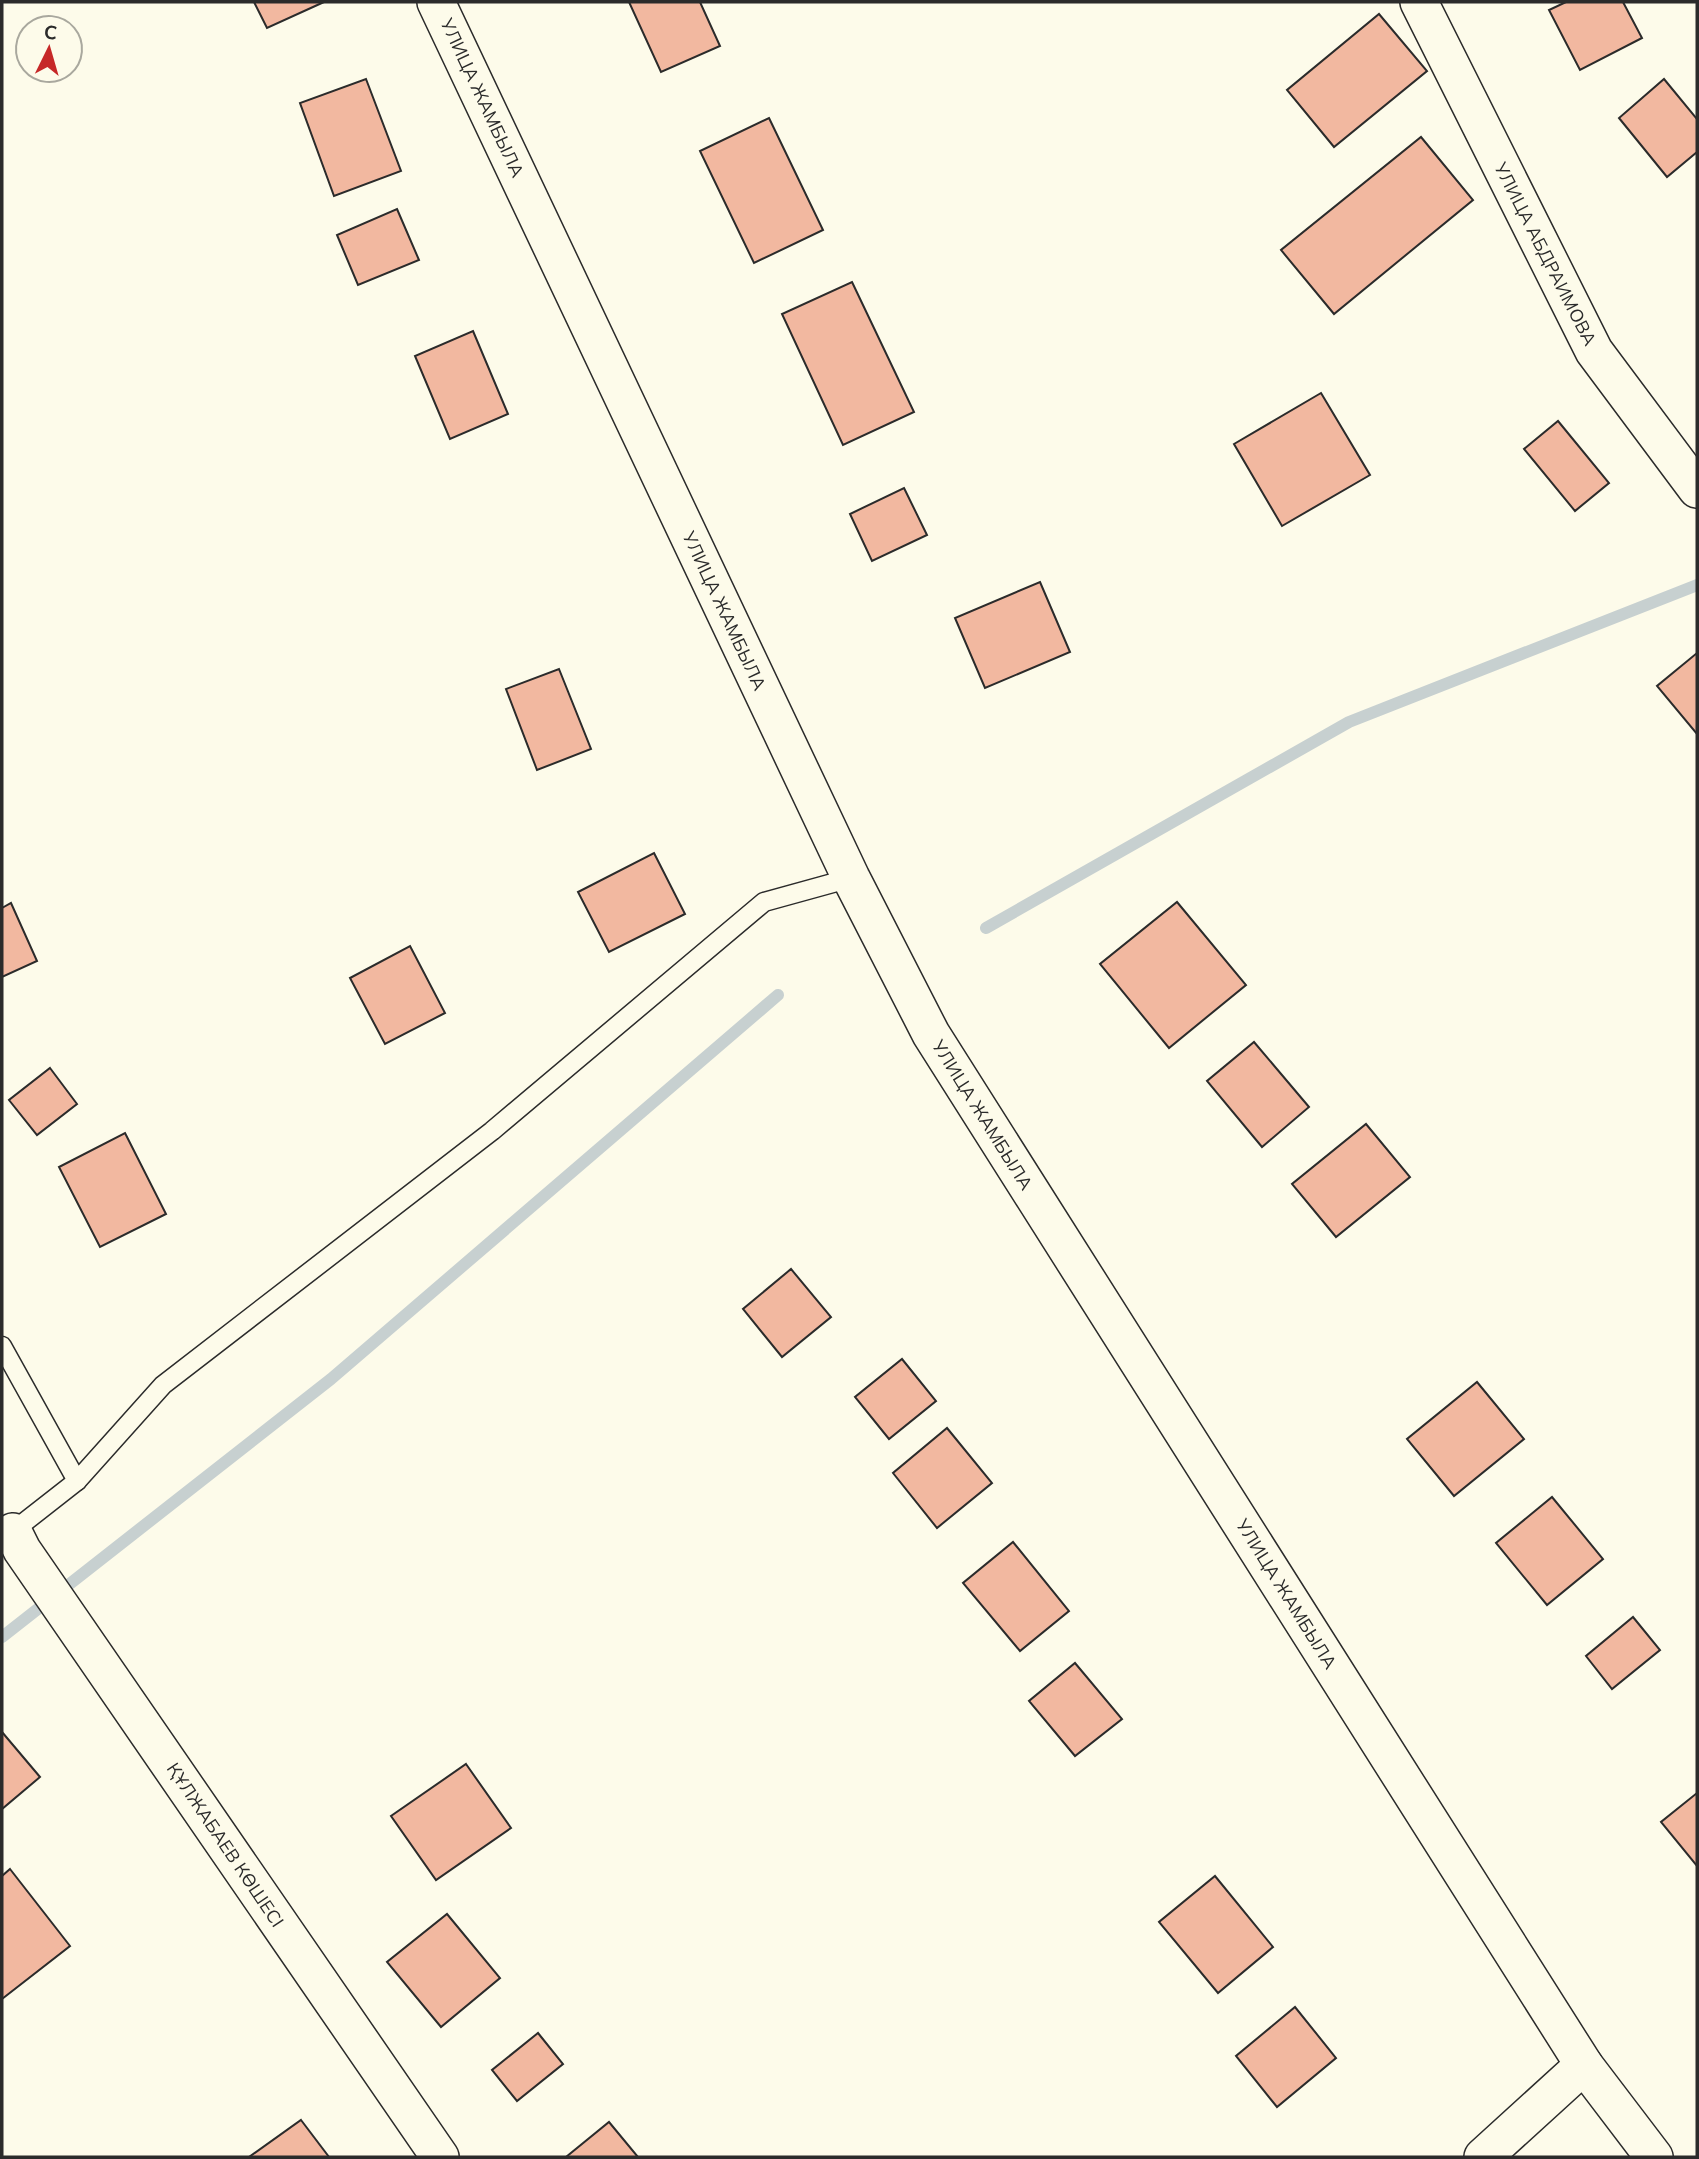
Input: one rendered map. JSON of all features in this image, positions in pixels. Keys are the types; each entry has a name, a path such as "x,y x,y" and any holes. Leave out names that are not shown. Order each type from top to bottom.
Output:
{"street":[{"name":"УЛИЦА ЖАМБЫЛА","path":"436,2 851,878 931,1034 1584,2065 1654,2157"},
{"name":"УЛИЦА АБДРАИМОВА","path":"1419,2 1594,351 1697,489"},
{"name":"ҚҰЛЖАБАЕВ КӨШЕСІ","path":"12,1540 75,1627 440,2157"},
{"path":"1483,2157 1584,2065"}],"lane":[{"path":"12,1540 77,1481 163,1385 492,1130 764,902 851,878"},
{"path":"2,1346 77,1481"}],"building":[{"path":"254,2 324,2 267,28"},
{"path":"629,2 700,2 720,46 661,72"},
{"path":"1566,2 1623,2 1642,38 1580,70 1549,10"},
{"path":"1379,14 1427,71 1334,147 1287,90"},
{"path":"366,79 401,171 334,196 300,103"},
{"path":"1664,79 1697,119 1697,152 1667,177 1619,118"},
{"path":"769,118 823,230 754,263 700,151"},
{"path":"1421,137 1473,200 1334,314 1281,250"},
{"path":"397,209 419,260 358,285 337,235"},
{"path":"852,282 914,412 843,445 782,314"},
{"path":"473,331 508,414 450,439 415,356"},
{"path":"1321,393 1370,475 1282,526 1234,444"},
{"path":"1558,421 1609,483 1575,511 1524,449"},
{"path":"904,488 927,535 872,561 850,514"},
{"path":"1040,582 1070,652 985,688 955,618"},
{"path":"1697,653 1697,734 1657,686"},
{"path":"559,669 591,749 537,770 506,689"},
{"path":"654,853 685,914 609,952 578,892"},
{"path":"1177,902 1246,985 1169,1048 1100,964"},
{"path":"11,903 37,961 2,977 2,908"},
{"path":"410,946 445,1013 385,1044 350,978"},
{"path":"1254,1042 1309,1107 1262,1147 1207,1081"},
{"path":"50,1068 77,1104 37,1135 9,1100"},
{"path":"1366,1124 1410,1177 1336,1237 1292,1184"},
{"path":"125,1133 166,1214 100,1247 59,1167"},
{"path":"791,1269 831,1317 782,1357 743,1309"},
{"path":"902,1359 936,1401 889,1439 855,1397"},
{"path":"1477,1382 1524,1439 1454,1496 1407,1439"},
{"path":"947,1428 992,1483 937,1528 893,1473"},
{"path":"1552,1497 1603,1559 1547,1605 1496,1543"},
{"path":"1013,1542 1069,1611 1020,1651 963,1583"},
{"path":"1633,1617 1660,1650 1612,1689 1586,1656"},
{"path":"1075,1663 1122,1719 1075,1756 1029,1701"},
{"path":"2,1732 40,1777 2,1809"},
{"path":"466,1764 511,1828 436,1880 391,1816"},
{"path":"1697,1793 1697,1866 1661,1822"},
{"path":"10,1869 70,1946 2,1999 2,1876"},
{"path":"1215,1876 1273,1947 1218,1993 1159,1922"},
{"path":"447,1914 500,1978 441,2027 387,1962"},
{"path":"1295,2007 1336,2058 1277,2107 1236,2056"},
{"path":"538,2033 563,2064 517,2101 492,2070"},
{"path":"301,2120 329,2157 249,2157"},
{"path":"609,2122 638,2157 566,2157"}],"waterway":[{"path":"986,928 1349,722 1697,585"},
{"path":"2,1637 331,1379 778,995"}]}
